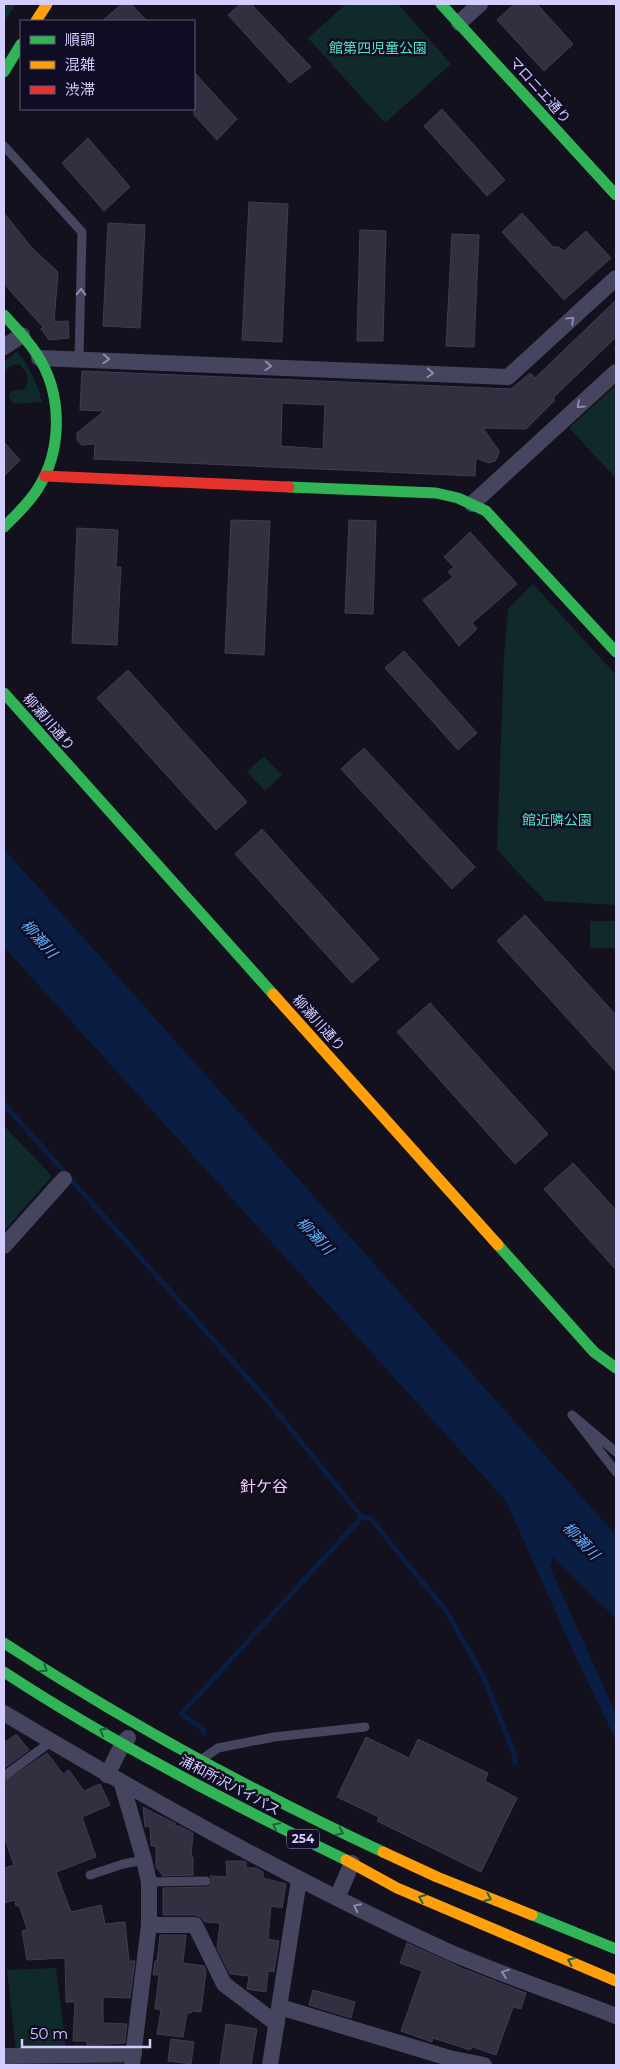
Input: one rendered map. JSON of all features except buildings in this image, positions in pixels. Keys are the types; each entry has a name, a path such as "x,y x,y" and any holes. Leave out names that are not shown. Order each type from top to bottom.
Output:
{"main road":[{"path":"37,20 47,4"},
{"name":"マロニエ通り","path":"441,4 616,196"},
{"path":"4,72 20,46"},
{"path":"4,315 39,358 51,382 56,414 56,439 45,476 28,502 4,527"},
{"path":"45,476 436,493 472,504 492,516 616,652"},
{"name":"柳瀬川通り","path":"4,693 588,1344 616,1368"},
{"name":"浦和所沢バイパス","path":"4,1643 141,1728 319,1822 437,1877 616,1949"},
{"name":"浦和所沢バイパス","path":"4,1672 36,1693 224,1800 352,1863 397,1888 616,1980"}],"street":[{"path":"459,23 480,4"},
{"path":"39,358 79,358 508,377 616,278"},
{"path":"4,347 22,335"},
{"path":"472,504 616,372"},
{"path":"4,1246 64,1179"},
{"path":"4,1713 122,1784 299,1880 448,1951 616,2016"},
{"path":"107,1775 122,1743 141,1728"},
{"path":"4,2056 133,2060 150,1924 149,1882 122,1784"},
{"path":"337,1898 352,1863"},
{"path":"270,2065 299,1880"},
{"path":"150,1924 195,1925 224,1984 277,2024"},
{"path":"280,2007 450,2058 484,2065"}],"lane":[{"path":"4,146 82,232 79,358"},
{"path":"616,1452 572,1415 616,1472"},
{"path":"201,1760 218,1748 274,1737 365,1728"},
{"path":"4,1776 52,1741"},
{"path":"90,1875 123,1864 144,1860"},
{"path":"149,1882 206,1880"}],"green space":[{"path":"4,4 16,4 4,22"},
{"name":"館第四児童公園","path":"346,4 398,4 451,64 385,123 308,38"},
{"path":"17,351 32,375 42,402 15,404 11,402 9,396 12,391 24,389 28,383 27,373 19,364 10,367 4,374 4,363"},
{"path":"616,385 616,478 569,428"},
{"name":"館近隣公園","path":"533,584 616,675 616,905 545,901 497,850 504,657 508,609"},
{"path":"264,756 282,775 265,791 247,772"},
{"path":"590,921 616,921 616,948 590,948"},
{"path":"4,1126 52,1176 4,1231"},
{"path":"56,1968 66,2049 16,2050 7,1970"},
{"path":"121,2059 124,2065 4,2065 4,2062"}],"water":[{"name":"柳瀬川","path":"4,849 616,1535 616,1619 553,1557 550,1567 616,1714 616,1741 573,1651 506,1501 4,947"}],"waterway":[{"path":"4,1104 267,1400 362,1517 181,1714 204,1730 204,1733"},
{"path":"362,1517 370,1518 447,1612 484,1678 515,1756 515,1763"}],"traffic: fast":[{"path":"441,4 616,195"},
{"path":"4,72 20,46"},
{"path":"4,315 29,343 45,369 55,403 56,422 52,457 46,474 30,500 4,527"},
{"path":"289,487 436,493 458,498 486,511 616,652"},
{"path":"4,693 273,994"},
{"path":"498,1245 594,1352 616,1368"},
{"path":"4,1643 143,1728 237,1780 383,1852"},
{"path":"4,1672 129,1748 259,1817 346,1860"},
{"path":"532,1915 616,1949"}],"traffic: slow":[{"path":"37,20 47,4"},
{"path":"273,994 498,1245"},
{"path":"383,1852 437,1877 532,1915"},
{"path":"346,1860 397,1888 616,1981"}],"traffic: jam":[{"path":"45,476 289,487"}],"district":[{"name":"針ケ谷","path":"264,1486"}]}
